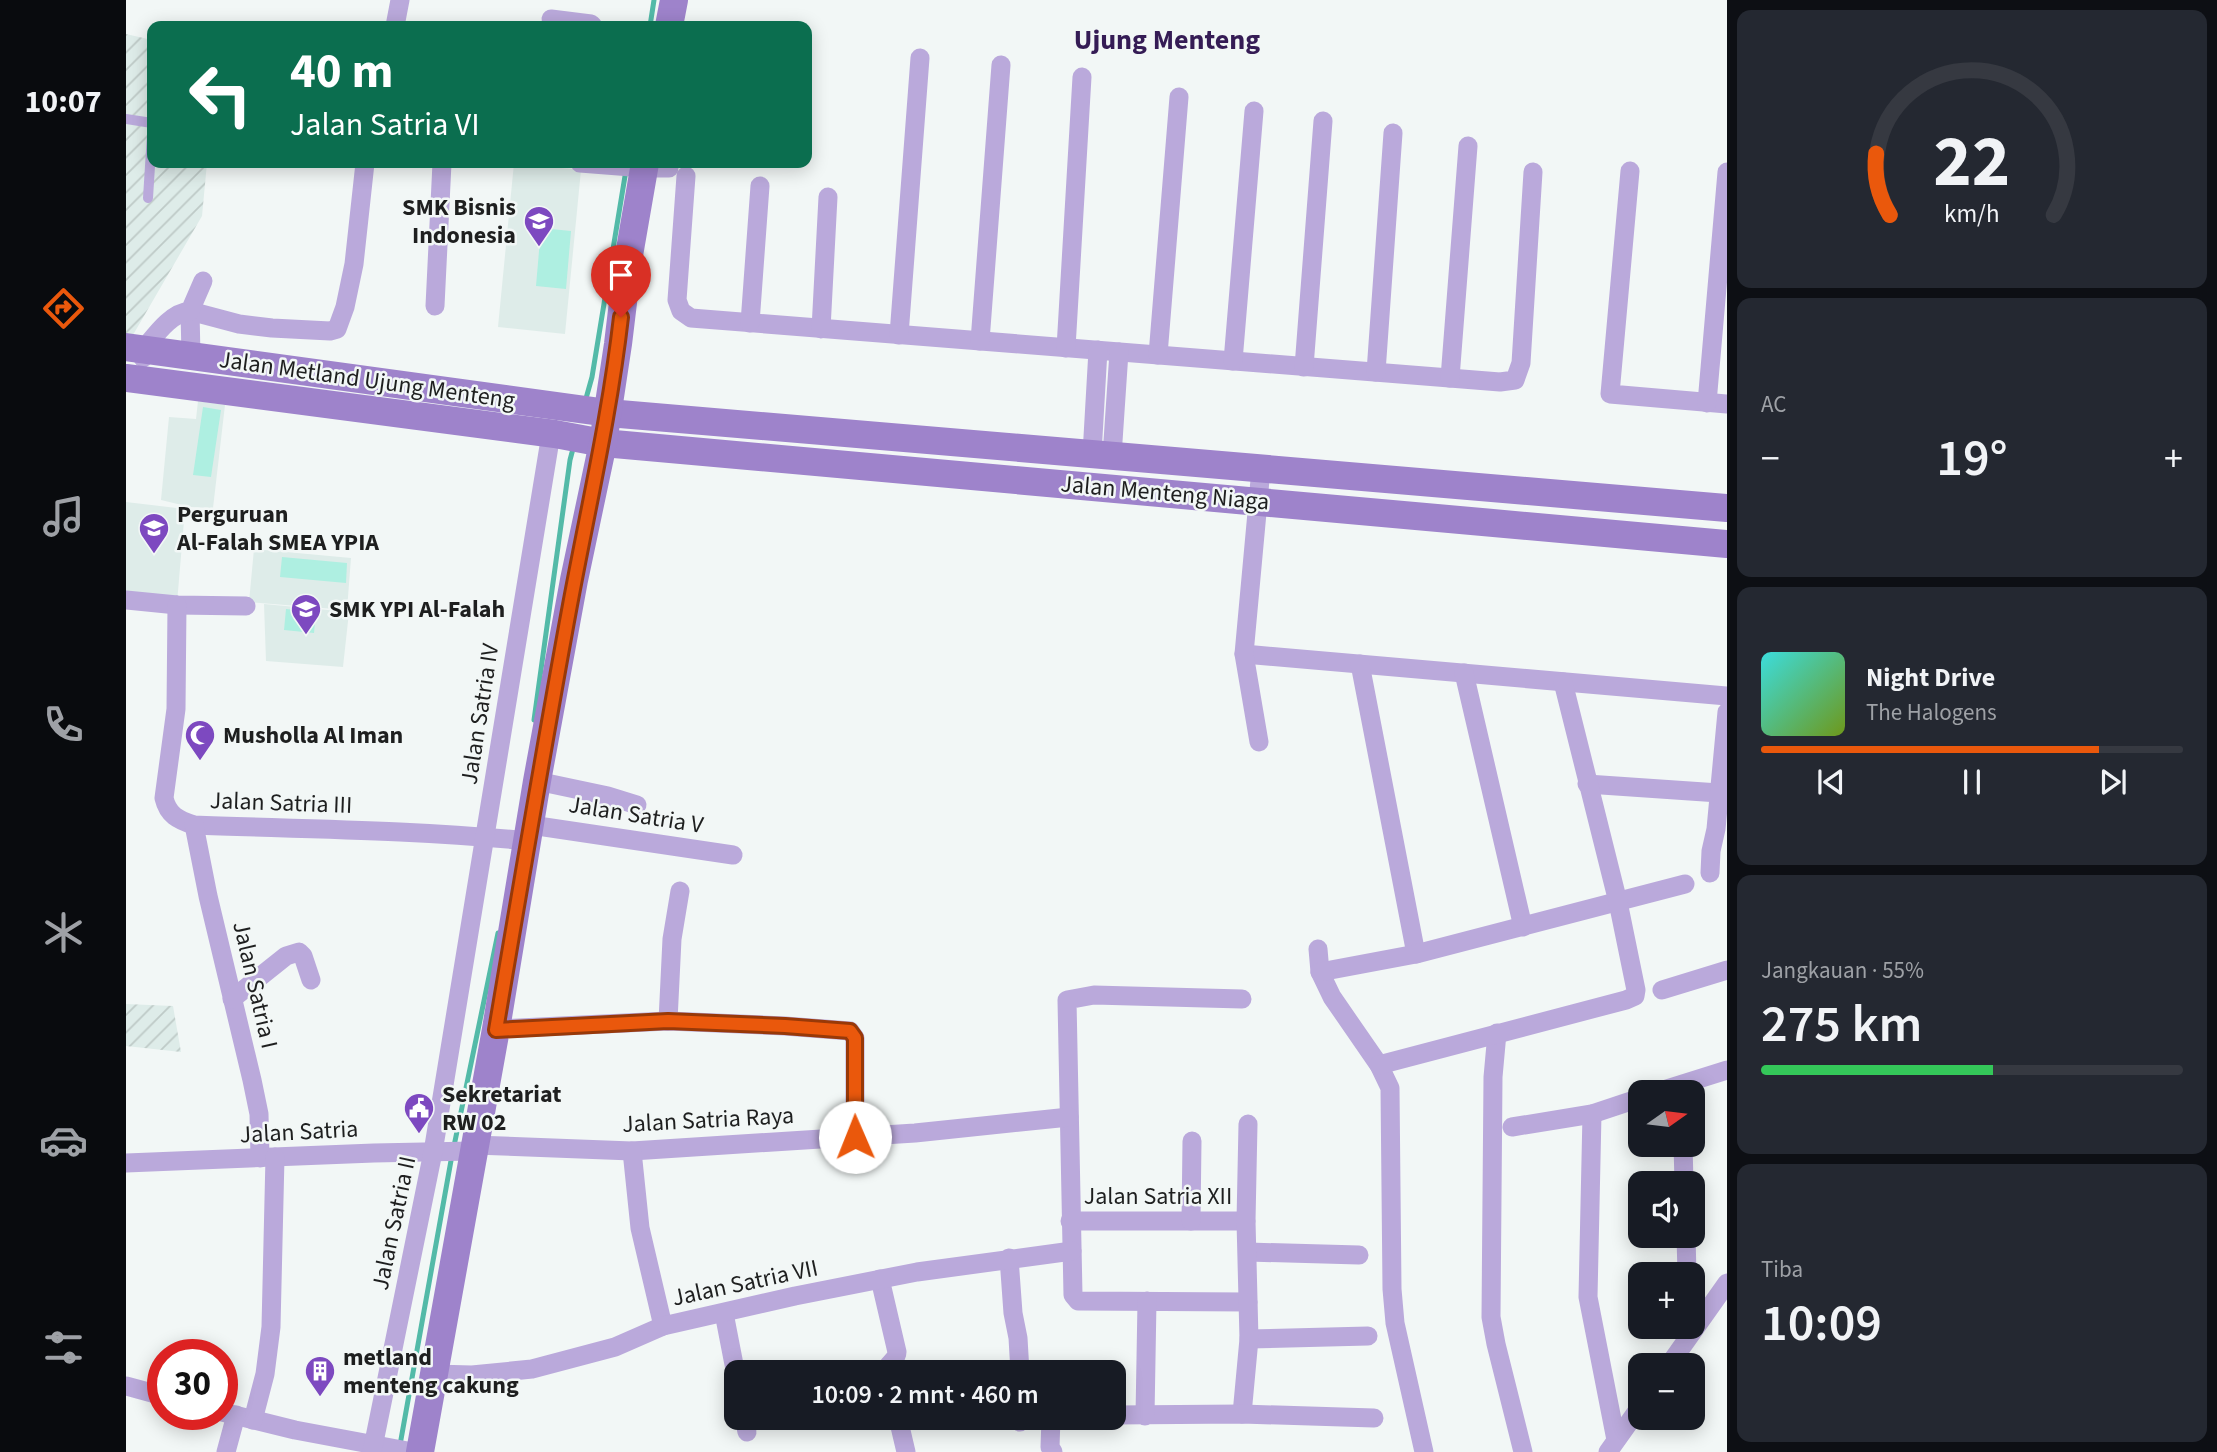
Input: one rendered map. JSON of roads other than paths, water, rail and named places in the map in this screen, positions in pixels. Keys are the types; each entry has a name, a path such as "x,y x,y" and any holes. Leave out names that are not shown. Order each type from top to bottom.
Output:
{"street":[{"path":"396,21 400,0"},
{"path":"670,21 674,0"},
{"path":"551,19 567,21"},
{"path":"899,335 920,58"},
{"path":"981,341 1001,65"},
{"path":"1066,348 1082,77"},
{"path":"1157,355 1179,97"},
{"path":"1233,361 1254,111"},
{"path":"1304,367 1323,121"},
{"path":"1377,372 1393,133"},
{"path":"1450,378 1468,146"},
{"path":"135,379 134,349 184,312 272,328 330,331 337,329 345,307 354,264 364,168"},
{"path":"435,306 437,168"},
{"path":"655,168 677,300 681,311 691,318 1500,382 1515,380 1521,363 1533,172"},
{"path":"420,1452 472,1149 496,1030 524,835 537,781 601,442 628,261 655,168"},
{"path":"1630,171 1610,394 1717,404 1727,172"},
{"path":"750,323 760,186"},
{"path":"821,328 828,197"},
{"path":"191,356 190,311 203,281"},
{"name":"Jalan Metland Ujung Menteng","path":"134,349 606,413"},
{"path":"1098,350 1102,455"},
{"path":"1102,455 1119,352"},
{"name":"Jalan Metland Ujung Menteng","path":"135,379 601,442"},
{"name":"Jalan Menteng Niaga","path":"606,413 1727,508"},
{"name":"Jalan Satria IV","path":"489,837 553,434"},
{"name":"Jalan Menteng Niaga","path":"601,442 1727,544"},
{"path":"1259,742 1244,654 1261,469"},
{"path":"126,600 177,605 246,606"},
{"name":"Jalan Satria III","path":"177,605 176,709 164,798 170,814 194,825 489,837 524,835"},
{"path":"1244,654 1727,696"},
{"path":"1360,664 1416,954"},
{"path":"1464,673 1523,927"},
{"path":"1379,1065 1634,996 1636,990 1618,902 1563,682"},
{"path":"1710,873 1727,712"},
{"path":"537,781 637,805"},
{"path":"1587,784 1719,793"},
{"name":"Jalan Satria I","path":"194,825 267,1158 271,1327 265,1374 238,1414"},
{"name":"Jalan Satria V","path":"524,835 733,855"},
{"name":"Jalan Satria II","path":"378,1448 436,1152 489,837"},
{"path":"1320,972 1416,954 1685,884"},
{"path":"668,1021 672,939 680,891"},
{"path":"1318,948 1320,972 1332,997 1379,1065 1390,1088 1392,1289 1395,1323 1424,1452"},
{"path":"232,999 286,956 295,952 303,956 311,980"},
{"path":"1662,990 1727,970"},
{"name":"Jalan Satria XII","path":"1147,1301 1083,1303 1073,1295 1067,1000 1094,995 1242,999"},
{"path":"496,1030 668,1021 851,1032 855,1038 855,1137"},
{"path":"1497,1033 1493,1077 1492,1317 1522,1452"},
{"path":"1702,1080 1727,1070"},
{"path":"1512,1127 1592,1114 1628,1102"},
{"path":"1592,1114 1588,1297 1612,1446"},
{"name":"Jalan Satria Raya","path":"472,1149 632,1151 915,1133 1069,1117"},
{"path":"1242,1414 1249,1339 1246,1221 1248,1124"},
{"path":"1191,1221 1192,1141"},
{"name":"Jalan Satria","path":"126,1163 472,1149"},
{"path":"632,1151 640,1228 663,1326"},
{"name":"Jalan Satria XII","path":"1070,1221 1246,1221"},
{"name":"Jalan Satria VII","path":"434,1374 472,1375 532,1369 615,1346 663,1326 917,1272 1072,1251"},
{"path":"1248,1252 1359,1255"},
{"path":"1009,1258 1019,1360"},
{"path":"880,1279 897,1352 894,1360"},
{"path":"1705,1311 1727,1283"},
{"path":"1145,1416 1147,1301 1248,1302"},
{"path":"724,1313 733,1360"},
{"path":"1249,1339 1368,1336"},
{"path":"126,1386 147,1391"},
{"path":"1126,1415 1242,1414 1374,1418"},
{"path":"238,1416 378,1448 411,1452"},
{"path":"1612,1446 1628,1424"},
{"name":"Jalan Satria I","path":"226,1452 233,1430"},
{"path":"901,1430 906,1452"},
{"path":"1051,1430 1053,1452"}],"lane":[{"path":"126,119 147,122"},
{"path":"148,198 150,168"}],"waterway":[{"path":"651,21 654,0"},
{"path":"585,402 592,377 626,170"},
{"path":"534,720 574,445"},
{"path":"454,1146 498,933"},
{"path":"400,1445 452,1155"}],"place":[{"name":"SMK Bisnis Indonesia","path":"539,248"},
{"name":"Perguruan Al-Falah SMEA YPIA","path":"154,555"},
{"name":"SMK YPI Al-Falah","path":"306,636"},
{"name":"Musholla Al Iman","path":"200,762"},
{"name":"Sekretariat RW 02","path":"419,1135"},
{"name":"metland menteng cakung","path":"320,1398"}],"district":[{"name":"Ujung Menteng","path":"1167,40"}]}
